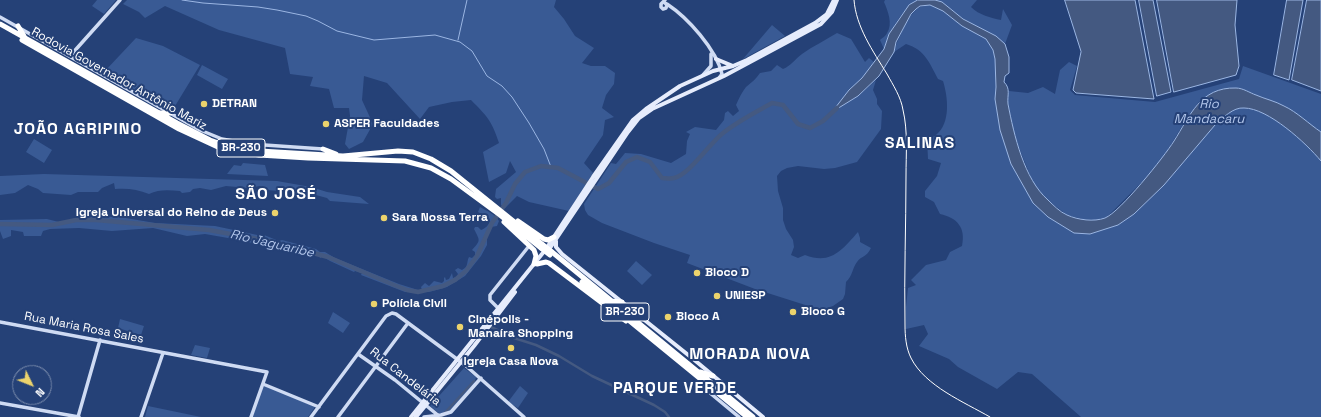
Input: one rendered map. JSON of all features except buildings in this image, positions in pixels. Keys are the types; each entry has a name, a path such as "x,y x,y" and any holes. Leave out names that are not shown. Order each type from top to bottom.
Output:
{"highway":[{"name":"Rodovia Governador Antônio Mariz","path":"0,24 210,140 236,147 260,151 353,155 398,151 420,154 443,165 492,206"},
{"path":"18,26 26,38"},
{"name":"Rodovia Governador Antônio Mariz","path":"0,28 201,140 220,148 259,155 308,158 397,160 417,163 442,173 492,206"},
{"path":"160,113 170,113"},
{"path":"176,116 177,123"},
{"path":"201,140 203,146"},
{"path":"213,150 220,148"},
{"path":"323,149 334,153 353,155"},
{"path":"492,206 544,239 555,239"},
{"path":"501,213 535,252 535,264 546,262 549,263 615,314 650,338"},
{"name":"BR-230","path":"501,213 611,301 747,417"},
{"name":"BR-230","path":"547,250 650,338 753,417"},
{"path":"611,301 622,302"},
{"path":"695,372 713,376"}],"main road":[{"path":"70,56 120,0"},
{"path":"595,178 633,120 646,109 680,86 720,69 733,66 747,60 820,20 829,11 834,0"},
{"path":"459,360 498,308 547,250 588,188 639,118 652,109 718,78 821,24 832,12 837,0"},
{"path":"665,4 679,14 703,39 716,59 720,69 721,75 718,78"},
{"path":"0,17 200,130 222,139 250,144 323,149"},
{"path":"702,76 711,66 711,53"},
{"path":"716,59 733,66"},
{"path":"680,86 678,93 683,95"},
{"path":"555,239 556,247 560,252 762,417"},
{"path":"498,308 489,297 491,292 529,246"},
{"path":"411,417 459,360 535,264"},
{"path":"311,417 388,314 395,313 459,360 524,417"},
{"name":"Rua Maria Rosa Sales","path":"0,322 267,372 263,384"},
{"path":"338,417 408,323"},
{"path":"0,403 78,417 100,340"},
{"path":"141,417 163,353"},
{"name":"Rua Candelária","path":"358,354 441,415"},
{"path":"695,372 710,393 739,417"},
{"path":"424,417 441,415 454,409 481,378"},
{"path":"251,417 263,384 319,407"},
{"path":"416,417 424,403"}],"shaded area":[{"path":"97,0 116,0 104,14 92,6"},
{"path":"127,0 556,0 554,7 575,36 594,48 582,63 591,66 605,66 615,73 614,84 606,95 602,108 614,117 605,120 603,135 584,163 593,173 569,211 529,202 517,196 505,208 501,205 501,198 497,199 495,197 496,189 516,172 510,161 506,173 489,182 483,152 499,143 494,129 488,119 471,100 429,107 420,119 387,83 364,76 362,100 373,124 363,142 349,149 345,144 350,116 349,108 334,108 329,89 310,86 313,77 290,74 285,48 219,30 165,6 145,18 139,12 123,4"},
{"path":"885,0 918,0 901,15 889,35 884,49 880,40 885,36 890,26 888,13 884,2"},
{"path":"935,0 977,0 971,7 974,10 985,16 1001,20 1003,9 1012,25 1005,44 962,18"},
{"path":"930,5 943,11 962,26 986,39 990,44 995,59 995,99 1011,164 1033,203 1048,217 1074,233 1090,234 1118,225 1134,214 1164,185 1215,125 1236,109 1244,108 1264,114 1286,128 1306,145 1321,161 1321,417 1081,417 1032,374 1018,372 997,389 958,367 949,359 919,346 928,334 924,325 906,329 908,288 916,285 911,280 926,265 946,260 950,252 962,246 963,239 963,234 959,224 951,218 940,214 934,202 925,197 925,191 937,176 941,163 928,159 927,139 935,136 941,130 946,117 947,102 943,81 938,79 926,57 918,50 906,44 894,52 900,35 914,11 922,6"},
{"path":"772,25 785,36 743,59"},
{"path":"837,33 851,39 865,62 869,58 874,62 862,78 849,90 833,111 858,96 876,80 873,90 877,99 877,104 882,111 881,129 857,162 835,168 824,169 798,166 787,168 781,171 777,176 778,191 783,208 783,220 786,229 793,240 794,247 791,255 798,258 805,255 814,258 829,257 847,245 858,232 860,242 871,248 855,265 846,282 843,299 833,306 821,310 755,289 687,263 690,255 602,223 588,215 584,204 611,163 616,164 625,153 641,154 671,163 686,154 687,141 690,134 686,132 695,127 716,130 724,120 725,113 728,111 733,116 739,111 736,105 741,95 746,87 760,73 771,71 777,65 783,69 786,68 806,51"},
{"path":"136,38 163,46 200,65 172,111 104,72"},
{"path":"1069,62 1077,66 1070,90 1075,95 1155,102 1239,79 1243,66 1321,94 1321,132 1285,106 1238,88 1199,102 1187,118 1164,156 1143,181 1107,217 1096,220 1082,219 1067,215 1046,199 1034,185 1015,138 1007,98 1009,91 1028,93 1043,87 1055,94 1060,70"},
{"path":"202,65 228,79 222,89 197,75"},
{"path":"34,139 52,150 44,163 26,152"},
{"path":"243,163 265,165 268,176 227,174 234,165 241,166"},
{"path":"44,174 277,181 311,187 327,192 360,197 369,204 330,201 327,198 312,194 307,198 289,190 286,196 281,195 280,191 266,190 260,186 248,188 226,186 211,190 200,188 182,193 180,191 164,190 149,194 132,189 115,189 114,183 102,188 98,192 78,192 71,195 43,193 28,185 15,193 0,195 0,176"},
{"path":"480,207 493,215 499,221 497,226 491,227 487,237 487,245 481,256 465,276 447,287 429,292 405,292 361,275 362,273 354,272 322,256 321,258 205,234 187,236 153,228 112,231 79,228 50,229 43,231 41,236 24,236 23,232 11,230 11,236 3,239 0,231 0,220 47,219 59,222 87,216 120,217 155,223 215,226 262,236 264,235 279,241 282,240 316,249 320,252 325,252 335,258 399,284 422,290 421,287 425,283 429,286 434,281 442,283 445,277 446,280 449,279 452,273 453,278 456,277 458,274 455,270 458,268 462,270 464,269 469,257 472,258 475,255 475,252 472,250 479,240 474,229 475,227 478,227 481,230 483,229 488,225 490,220 488,218 482,221 482,215 478,212"},
{"path":"636,261 652,275 642,285 627,271"},
{"path":"333,312 350,323 343,333 328,323"},
{"path":"120,319 144,326 141,335 118,328"},
{"path":"195,345 210,348 207,358 191,355"},
{"path":"464,368 476,377 474,385 450,412 440,414 430,406"},
{"path":"263,384 315,407 308,417 252,417"},
{"path":"520,386 528,393 518,408 508,402"},
{"path":"148,406 201,417 145,417"}],"water":[{"name":"Rio Mandacaru","path":"918,0 935,0 942,2 963,19 996,36 1005,44 1009,57 1009,73 1005,76 1004,82 1008,90 1008,104 1013,129 1021,156 1026,169 1040,191 1057,208 1071,217 1091,220 1105,218 1112,214 1131,195 1161,159 1191,113 1198,105 1213,92 1224,89 1239,88 1281,104 1321,132 1321,161 1296,136 1275,120 1254,110 1244,108 1236,109 1215,125 1164,185 1134,214 1118,225 1090,234 1074,233 1048,217 1033,203 1011,164 1000,130 995,99 995,59 993,50 986,39 962,26 943,11 930,5 920,6 916,9 911,14 896,42 894,52 879,76 858,96 832,112 849,90 862,78 884,49 889,34 909,5"},
{"path":"1065,0 1135,0 1154,99 1076,93 1073,90 1081,52"},
{"path":"1139,0 1153,0 1171,92 1157,96"},
{"path":"1157,0 1237,0 1235,25 1239,66 1236,75 1174,92"},
{"path":"1287,0 1303,0 1289,80 1274,75"},
{"path":"1307,0 1321,0 1321,91 1292,80"}],"waterway":[{"path":"182,0 258,7 306,16 337,31 374,40 435,35 460,42 472,51 487,76 502,86 512,97 544,149 551,167"},
{"path":"458,40 467,0"},
{"name":"Rio Jaguaribe","path":"0,224 52,225 76,220 96,220 209,230 268,241 328,257 394,285 418,292 443,286 455,280 466,271 477,256 492,223 506,203 515,184 525,172 541,166 558,168 598,189 609,183 626,162 637,157 650,162 662,178 674,178 680,176 686,171 723,133 772,103 783,105 798,124 810,128 823,121 837,108"},
{"name":"Rio Jaguaribe","path":"491,327 559,356 592,376 654,405 665,412 669,417"},
{"path":"441,417 474,381"}],"tram line":[{"path":"854,0 858,20 871,48 896,91 902,105 905,118 905,329 908,350 917,368 935,385 990,417"}],"place":[{"name":"DETRAN","path":"204,104"},
{"name":"ASPER Faculdades","path":"326,124"},
{"name":"Igreja Universal do Reino de Deus","path":"275,213"},
{"name":"Sara Nossa Terra","path":"384,218"},
{"name":"Bloco D","path":"697,273"},
{"name":"UNIESP","path":"717,296"},
{"name":"Polícia Civil","path":"374,304"},
{"name":"Bloco G","path":"793,312"},
{"name":"Bloco A","path":"668,317"},
{"name":"Cinépolis - Manaíra Shopping","path":"460,327"},
{"name":"Igreja Casa Nova","path":"511,348"}],"district":[{"name":"JOÃO AGRIPINO","path":"78,130"},
{"name":"SALINAS","path":"920,144"},
{"name":"SÃO JOSÉ","path":"276,195"},
{"name":"MORADA NOVA","path":"750,355"},
{"name":"PARQUE VERDE","path":"675,389"}]}
